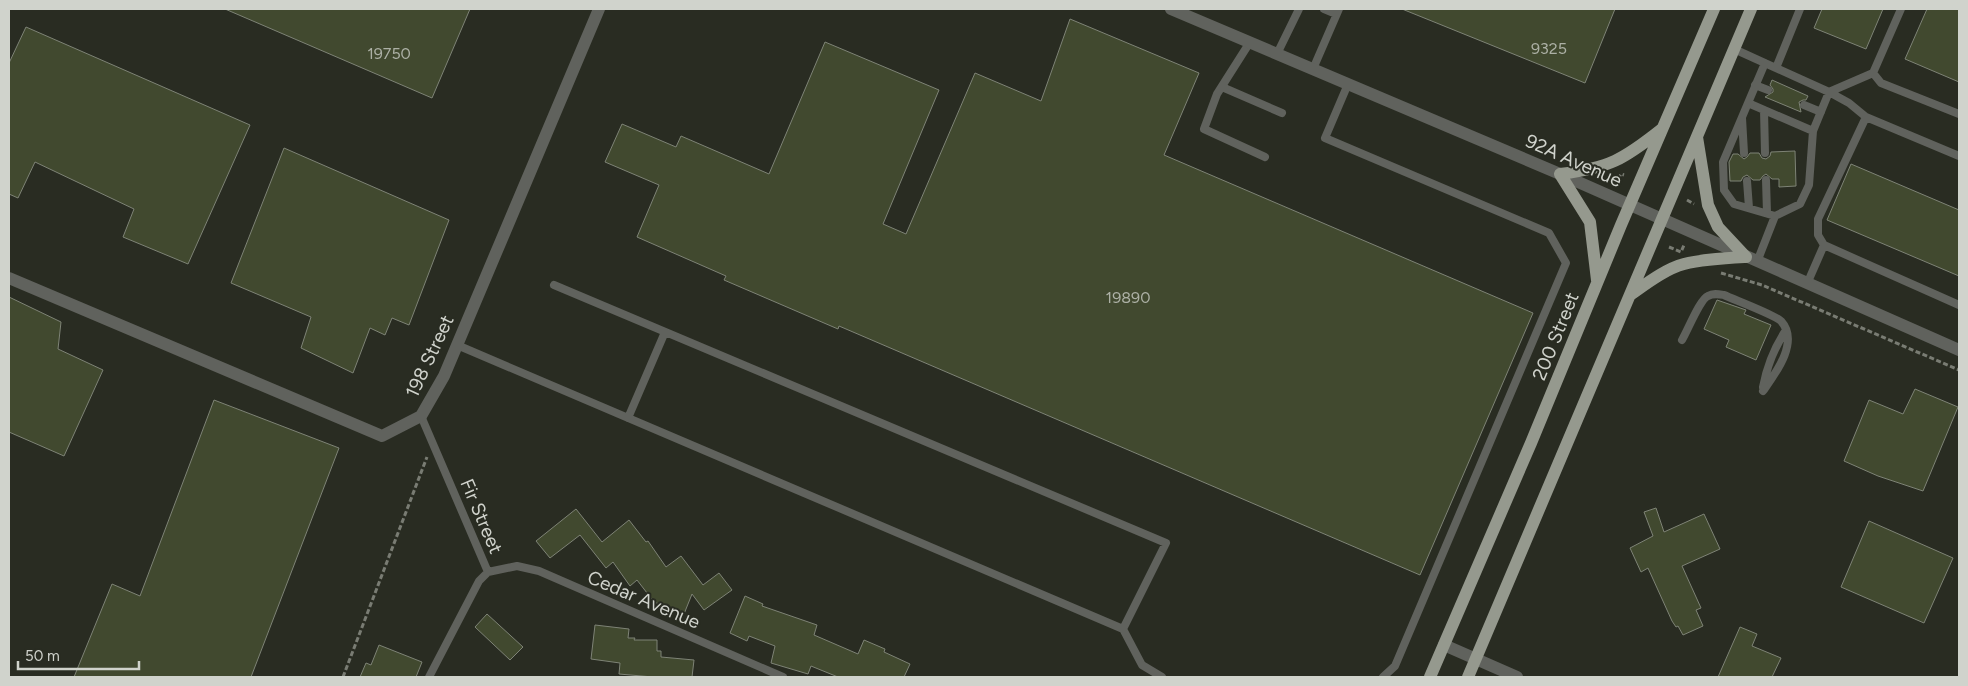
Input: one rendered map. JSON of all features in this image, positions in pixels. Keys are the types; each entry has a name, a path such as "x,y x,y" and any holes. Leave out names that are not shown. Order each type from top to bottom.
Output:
{"main road":[{"name":"200 Street","path":"1430,677 1714,9"},
{"path":"1468,677 1751,9"},
{"path":"1597,284 1590,222 1560,174 1592,170 1614,163 1637,149 1664,127"},
{"path":"1697,137 1708,205 1718,227 1752,260"},
{"path":"1630,295 1657,277 1682,264 1714,259 1752,260"}],"street":[{"name":"198 Street","path":"9,278 382,436 422,416 444,376 599,9"},
{"name":"92A Avenue","path":"1171,9 1560,174 1959,350"},
{"path":"1444,645 1517,677"}],"lane":[{"path":"1278,54 1299,9"},
{"path":"1313,70 1337,11 1324,9"},
{"path":"1776,68 1800,9"},
{"path":"1765,63 1722,162 1724,190 1734,204 1771,214 1800,204 1809,185 1813,131 1829,92 1872,73 1901,9"},
{"path":"1250,42 1222,87 1204,129 1265,157"},
{"path":"1734,49 1829,92 1849,103 1866,118 1959,156"},
{"path":"1872,73 1881,82 1959,114"},
{"path":"1348,84 1325,138 1549,233 1566,263 1395,666 1383,677"},
{"path":"1756,85 1768,90"},
{"path":"1222,87 1282,113"},
{"path":"1748,103 1813,131"},
{"path":"1804,105 1821,112"},
{"path":"1764,110 1765,153"},
{"path":"1742,116 1744,154"},
{"path":"1866,118 1818,220 1818,235 1824,245 1959,305"},
{"path":"1746,180 1749,208"},
{"path":"1752,260 1771,214 1766,180"},
{"path":"1807,284 1824,245"},
{"path":"554,285 1166,543 1122,630"},
{"path":"1682,340 1701,302 1707,296 1714,294 1724,295 1780,320 1786,330 1787,346 1776,372 1763,391"},
{"path":"628,418 665,332"},
{"path":"457,345 1122,630 1142,665 1162,677"},
{"name":"Fir Street","path":"422,416 488,572 479,580 429,677"},
{"name":"Cedar Avenue","path":"488,572 517,566 540,571 783,677"}],"path":[{"path":"1618,179 1621,174 1624,175"},
{"path":"1669,247 1681,252 1684,245"},
{"path":"1717,272 1762,285 1959,370"},
{"path":"343,677 432,442"}],"building":[{"path":"225,9 470,9 432,98"},
{"path":"1402,9 1615,9 1585,83"},
{"path":"1822,9 1883,9 1866,49 1814,28"},
{"path":"1927,9 1959,9 1959,82 1905,59"},
{"path":"1070,19 1199,73 1164,155 1533,313 1420,575 839,326 838,329 724,280 726,276 637,237 659,185 605,162 622,124 676,147 681,136 769,174 825,42 939,90 883,224 906,234 975,73 1041,101"},
{"path":"26,27 250,125 188,264 123,237 134,209 35,162 18,198 9,194 9,63"},
{"path":"1772,80 1808,96 1806,100 1799,102 1801,112 1765,97 1773,92 1770,85"},
{"path":"284,148 449,220 409,325 392,318 385,335 370,328 353,373 301,348 311,317 231,283"},
{"path":"1795,151 1796,186 1779,187 1779,179 1772,179 1766,174 1760,180 1753,180 1747,175 1741,181 1730,181 1729,162 1733,154 1738,154 1744,159 1750,153 1759,153 1762,158 1766,159 1770,156 1771,152"},
{"path":"1851,164 1959,210 1959,276 1827,220"},
{"path":"9,297 61,322 58,349 103,370 64,456 9,432"},
{"path":"1717,300 1746,310 1744,314 1771,325 1756,360 1726,347 1729,340 1704,329"},
{"path":"1915,389 1958,407 1923,491 1878,476 1844,461 1869,400 1903,414"},
{"path":"214,400 339,448 251,677 74,677 112,584 140,596"},
{"path":"1656,508 1664,532 1704,514 1720,549 1682,566 1701,608 1696,610 1703,626 1683,635 1678,626 1676,627 1672,621 1648,568 1641,572 1630,548 1653,536 1644,512"},
{"path":"576,509 602,542 629,520 646,542 648,541 666,567 681,556 703,585 719,573 732,590 704,610 692,594 684,614 654,602 637,580 630,586 613,562 606,568 580,535 550,558 536,541"},
{"path":"1869,521 1953,558 1924,623 1841,587"},
{"path":"745,596 763,604 762,606 817,625 814,635 858,654 864,640 885,649 884,652 910,664 904,677 838,677 811,666 808,674 771,663 775,646 749,636 747,641 730,633"},
{"path":"487,614 523,647 510,660 475,627"},
{"path":"595,625 629,629 628,638 635,638 634,640 657,640 657,651 661,651 661,657 694,660 692,677 653,677 619,674 620,663 591,659"},
{"path":"1740,627 1757,634 1752,646 1781,658 1772,677 1718,677"},
{"path":"379,645 422,662 416,677 360,677 366,663 371,665"}]}
